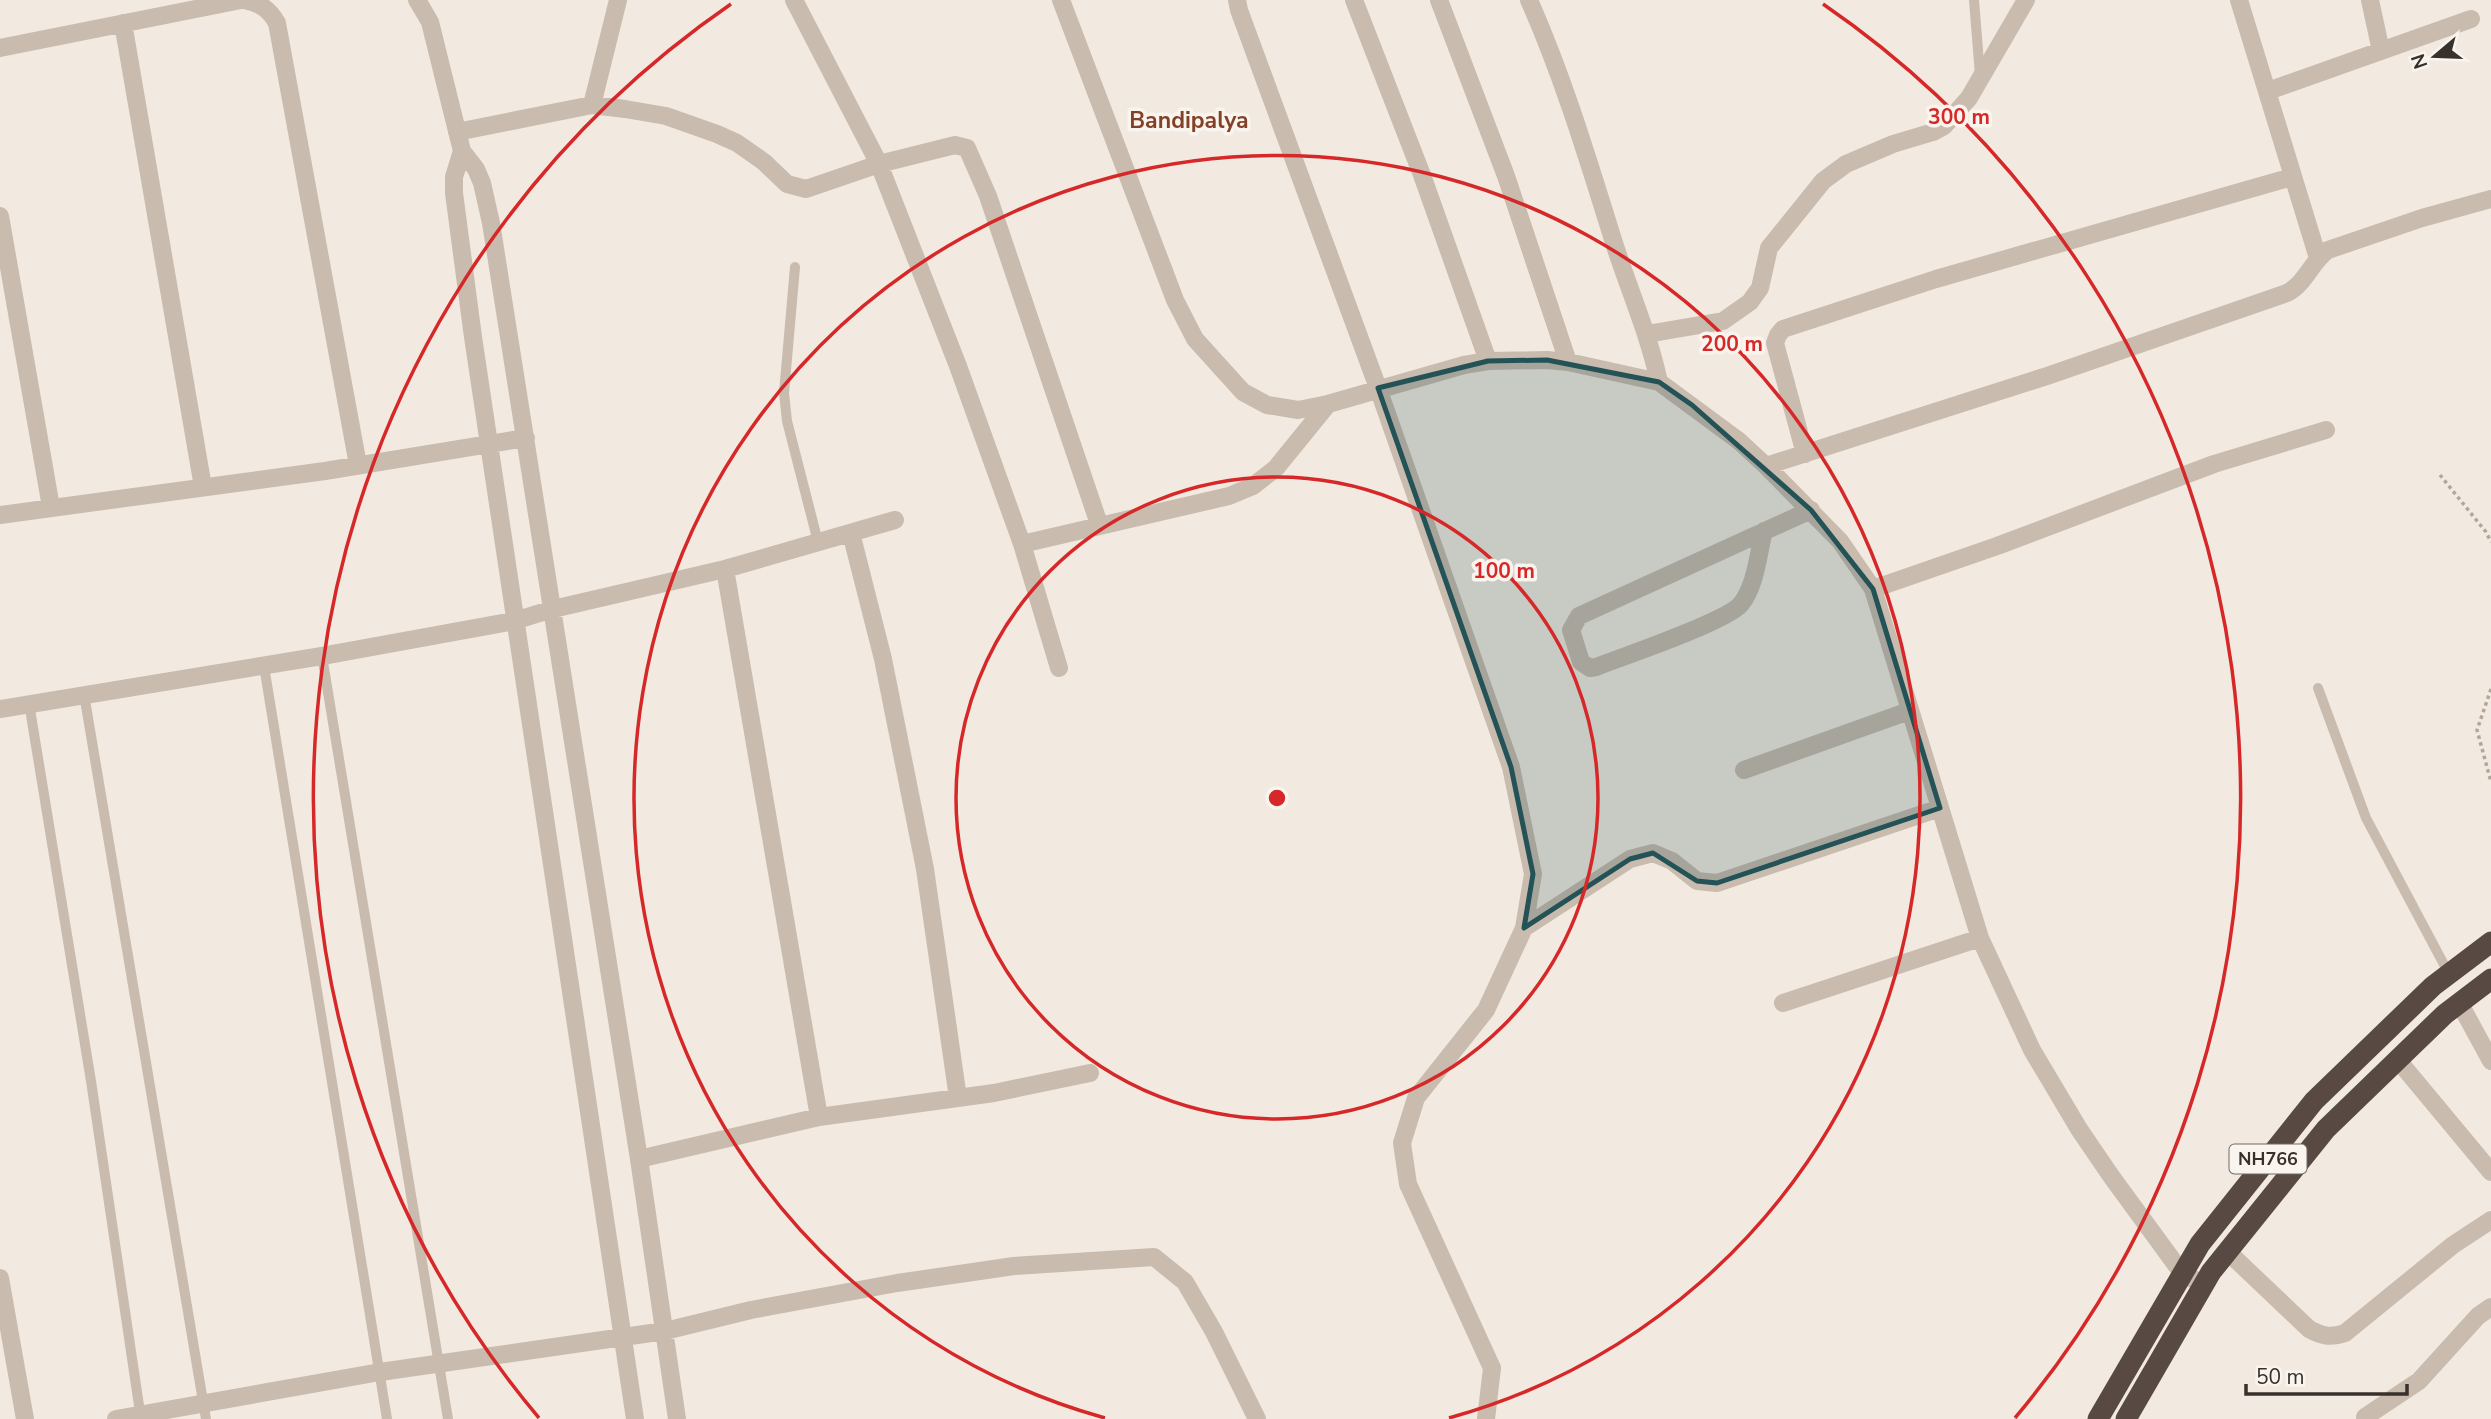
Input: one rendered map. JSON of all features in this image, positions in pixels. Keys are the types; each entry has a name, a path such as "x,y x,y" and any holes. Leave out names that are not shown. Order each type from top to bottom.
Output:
{"highway":[{"name":"NH766","path":"2098,1419 2200,1244 2314,1101 2376,1039 2449,974 2491,942"},
{"name":"NH766","path":"2126,1419 2204,1285 2326,1129 2445,1014 2491,979"}],"street":[{"path":"0,48 243,0 257,2 271,12 277,23 358,465"},
{"path":"417,0 430,22 462,151 476,169 485,196 554,609 677,1419"},
{"path":"592,105 618,0"},
{"path":"794,0 879,164 958,366 1022,544 1059,668"},
{"path":"1061,0 1175,300 1195,339 1243,392 1267,405 1298,410 1488,361 1568,362 1658,382 1729,434 1766,466 1840,541 1873,589 1980,938 2032,1051 2079,1129 2182,1273 2204,1285"},
{"path":"1237,0 1378,388 1511,767 1533,874 1524,928 1486,1010 1416,1098 1402,1143 1408,1184 1492,1368 1486,1419"},
{"path":"1354,0 1422,175 1488,361"},
{"path":"1439,0 1506,176 1568,362"},
{"path":"1529,0 1549,47 1647,334 1658,382"},
{"path":"1647,334 1723,321 1750,302 1760,288 1769,248 1823,181 1846,164 1944,126 1969,98 2026,0"},
{"path":"2239,0 2268,91 2291,177 2318,258"},
{"path":"2370,0 2381,51"},
{"path":"2268,91 2471,19"},
{"path":"122,23 203,487"},
{"path":"457,132 592,105 666,116 737,143 764,162 787,184 806,189 879,164 955,145 967,148 993,209 1099,524"},
{"path":"462,151 454,177 454,193 514,621 635,1419"},
{"path":"1805,454 1775,343 1783,329 1936,279 2291,177"},
{"path":"1766,466 2047,376 2287,293 2301,284 2318,258 2328,250 2393,227 2491,199"},
{"path":"0,216 51,507"},
{"path":"1022,544 1229,496 1253,486 1276,468 1328,404"},
{"path":"1873,589 1997,546 2214,464 2326,430"},
{"path":"0,515 526,439"},
{"path":"1763,531 1750,586 1739,606 1712,621 1596,667 1590,668 1581,662 1571,630 1579,616 1763,531 1811,510"},
{"path":"0,709 264,666 514,621 725,569 895,520"},
{"path":"851,533 883,659 922,856 958,1098"},
{"path":"725,569 819,1117"},
{"path":"1744,770 1909,711"},
{"path":"1524,928 1630,859 1653,853 1672,861 1697,881 1717,883 1940,808"},
{"path":"1783,1003 1980,938"},
{"path":"2460,1004 2491,1061"},
{"path":"2397,1059 2491,1172"},
{"path":"639,1159 819,1117 958,1098 1090,1073"},
{"path":"2228,1252 2309,1329 2332,1337 2345,1333 2453,1245 2491,1220"},
{"path":"116,1419 205,1411 380,1372 665,1331 751,1310 897,1283 1014,1266 1154,1257 1185,1282 1214,1332 1257,1419"},
{"path":"0,1278 25,1419"},
{"path":"2365,1417 2419,1381 2478,1316 2491,1307"}],"lane":[{"path":"1973,0 1980,78"},
{"path":"795,267 784,393 787,421 818,542"},
{"path":"322,656 448,1419"},
{"path":"264,666 387,1419"},
{"path":"2318,688 2366,818 2449,974"},
{"path":"84,694 205,1411"},
{"path":"29,703 91,1081 141,1417"}],"path":[{"path":"2440,475 2491,542"},
{"path":"2491,689 2477,730 2491,782"}],"highlighted area":[{"path":"1547,360 1659,382 1692,405 1811,510 1873,589 1940,808 1717,883 1697,881 1653,853 1630,859 1524,928 1533,874 1511,767 1378,388 1488,361"}],"district":[{"name":"Bandipalya","path":"1189,120"}]}
